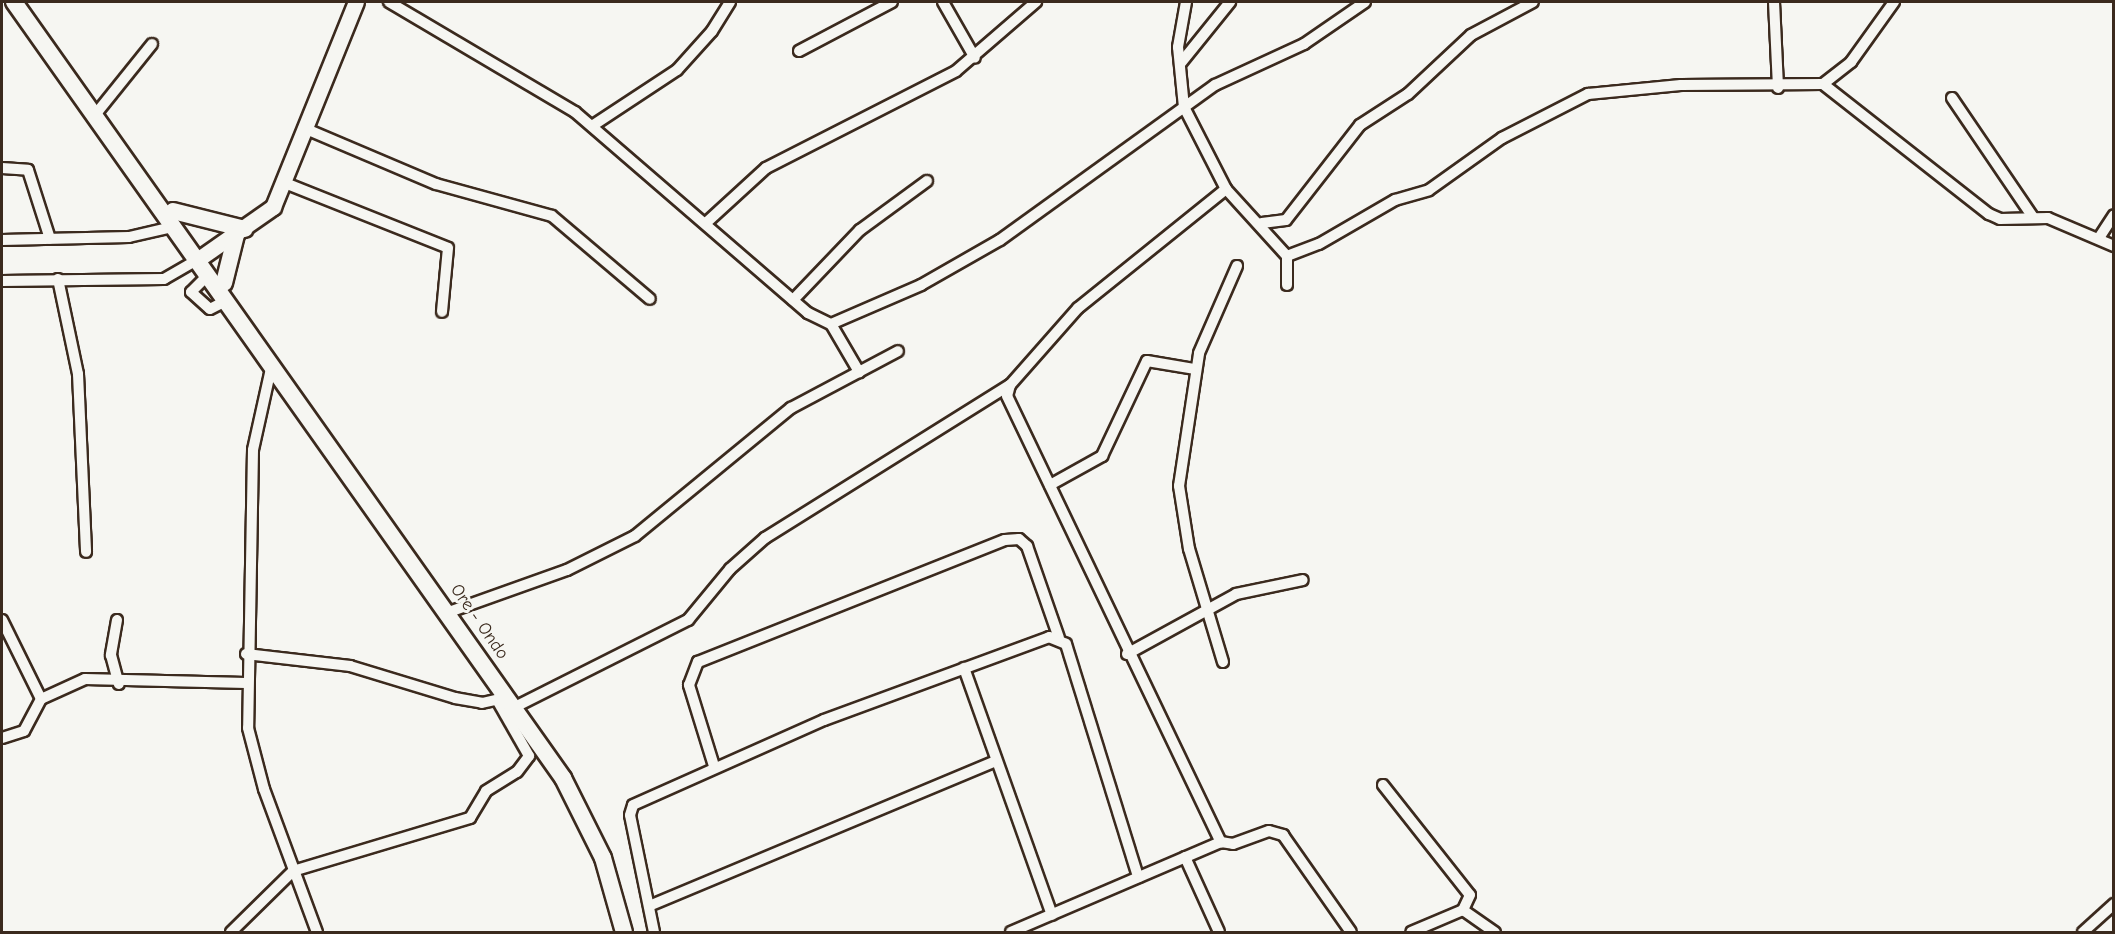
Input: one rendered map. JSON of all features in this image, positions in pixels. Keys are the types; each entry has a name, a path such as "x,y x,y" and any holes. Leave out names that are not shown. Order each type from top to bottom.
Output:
{"main road":[{"path":"14,2 121,152 201,258 224,283 268,359"},
{"path":"201,258 241,232 273,207 285,183 304,128 356,2"},
{"path":"172,219 241,232"},
{"path":"224,283 241,232"},
{"path":"201,258 208,275 268,359"},
{"name":"Ore - Ondo","path":"268,359 449,612 582,814 603,858 624,933"}],"street":[{"path":"389,2 592,126 707,222 814,318 831,324 860,372"},
{"path":"592,126 677,70 712,31 730,2"},
{"path":"799,51 892,2"},
{"path":"943,2 975,58"},
{"path":"707,222 766,168 975,58 1036,2"},
{"path":"1186,2 1179,21 1184,107 1226,189 1262,223 1287,256 1287,285"},
{"path":"1180,64 1230,2"},
{"path":"831,324 921,285 1000,240 1215,86 1320,35 1365,2"},
{"path":"1262,223 1286,220 1360,125 1408,94 1471,35 1533,2"},
{"path":"1774,2 1778,88"},
{"path":"1287,256 1319,244 1395,200 1429,190 1502,138 1588,94 1681,85 1778,88 1823,84 1851,62 1894,2"},
{"path":"95,115 152,44"},
{"path":"1823,84 1989,214 2000,219 2033,217 2067,223 2114,246"},
{"path":"1952,98 2033,217"},
{"path":"304,128 436,184 552,216 650,299"},
{"path":"2,168 28,170 50,239"},
{"path":"793,300 860,230 927,181"},
{"path":"285,183 448,248 442,312"},
{"path":"246,654 350,666 416,690 506,701 688,620 756,545 1010,385 1078,308 1226,189"},
{"path":"2099,238 2114,215"},
{"path":"2,240 146,235 172,219"},
{"path":"2,281 164,279 201,258"},
{"path":"1223,662 1204,608 1180,502 1195,369 1238,266"},
{"path":"208,275 191,292 210,309 226,302"},
{"path":"58,279 78,374 86,552"},
{"path":"449,612 557,575 635,536 791,408 898,351"},
{"path":"268,359 253,450 246,683 251,738 293,871 317,933"},
{"path":"1050,485 1102,456 1147,361 1195,369"},
{"path":"1010,385 1007,396 1127,654 1208,806 1221,842"},
{"path":"714,766 689,686 698,662 1005,540 1018,539 1027,546 1059,638 1079,680 1138,877"},
{"path":"1127,654 1204,608 1236,594 1303,580"},
{"path":"2,620 41,699"},
{"path":"117,620 111,655 119,684"},
{"path":"654,933 630,815 633,805 714,766 1038,639 1059,638"},
{"path":"964,668 995,761 1052,915"},
{"path":"2,738 24,731 41,699 85,680 119,684 246,683"},
{"path":"231,933 293,871 471,818 486,791 517,772 529,756 506,701"},
{"path":"648,906 995,761"},
{"path":"1383,784 1470,895 1462,910 1411,933"},
{"path":"1011,933 1221,842 1233,844 1269,831 1283,834 1351,933"},
{"path":"1185,857 1219,933"},
{"path":"2083,933 2114,904"},
{"path":"1462,910 1495,933"}]}
